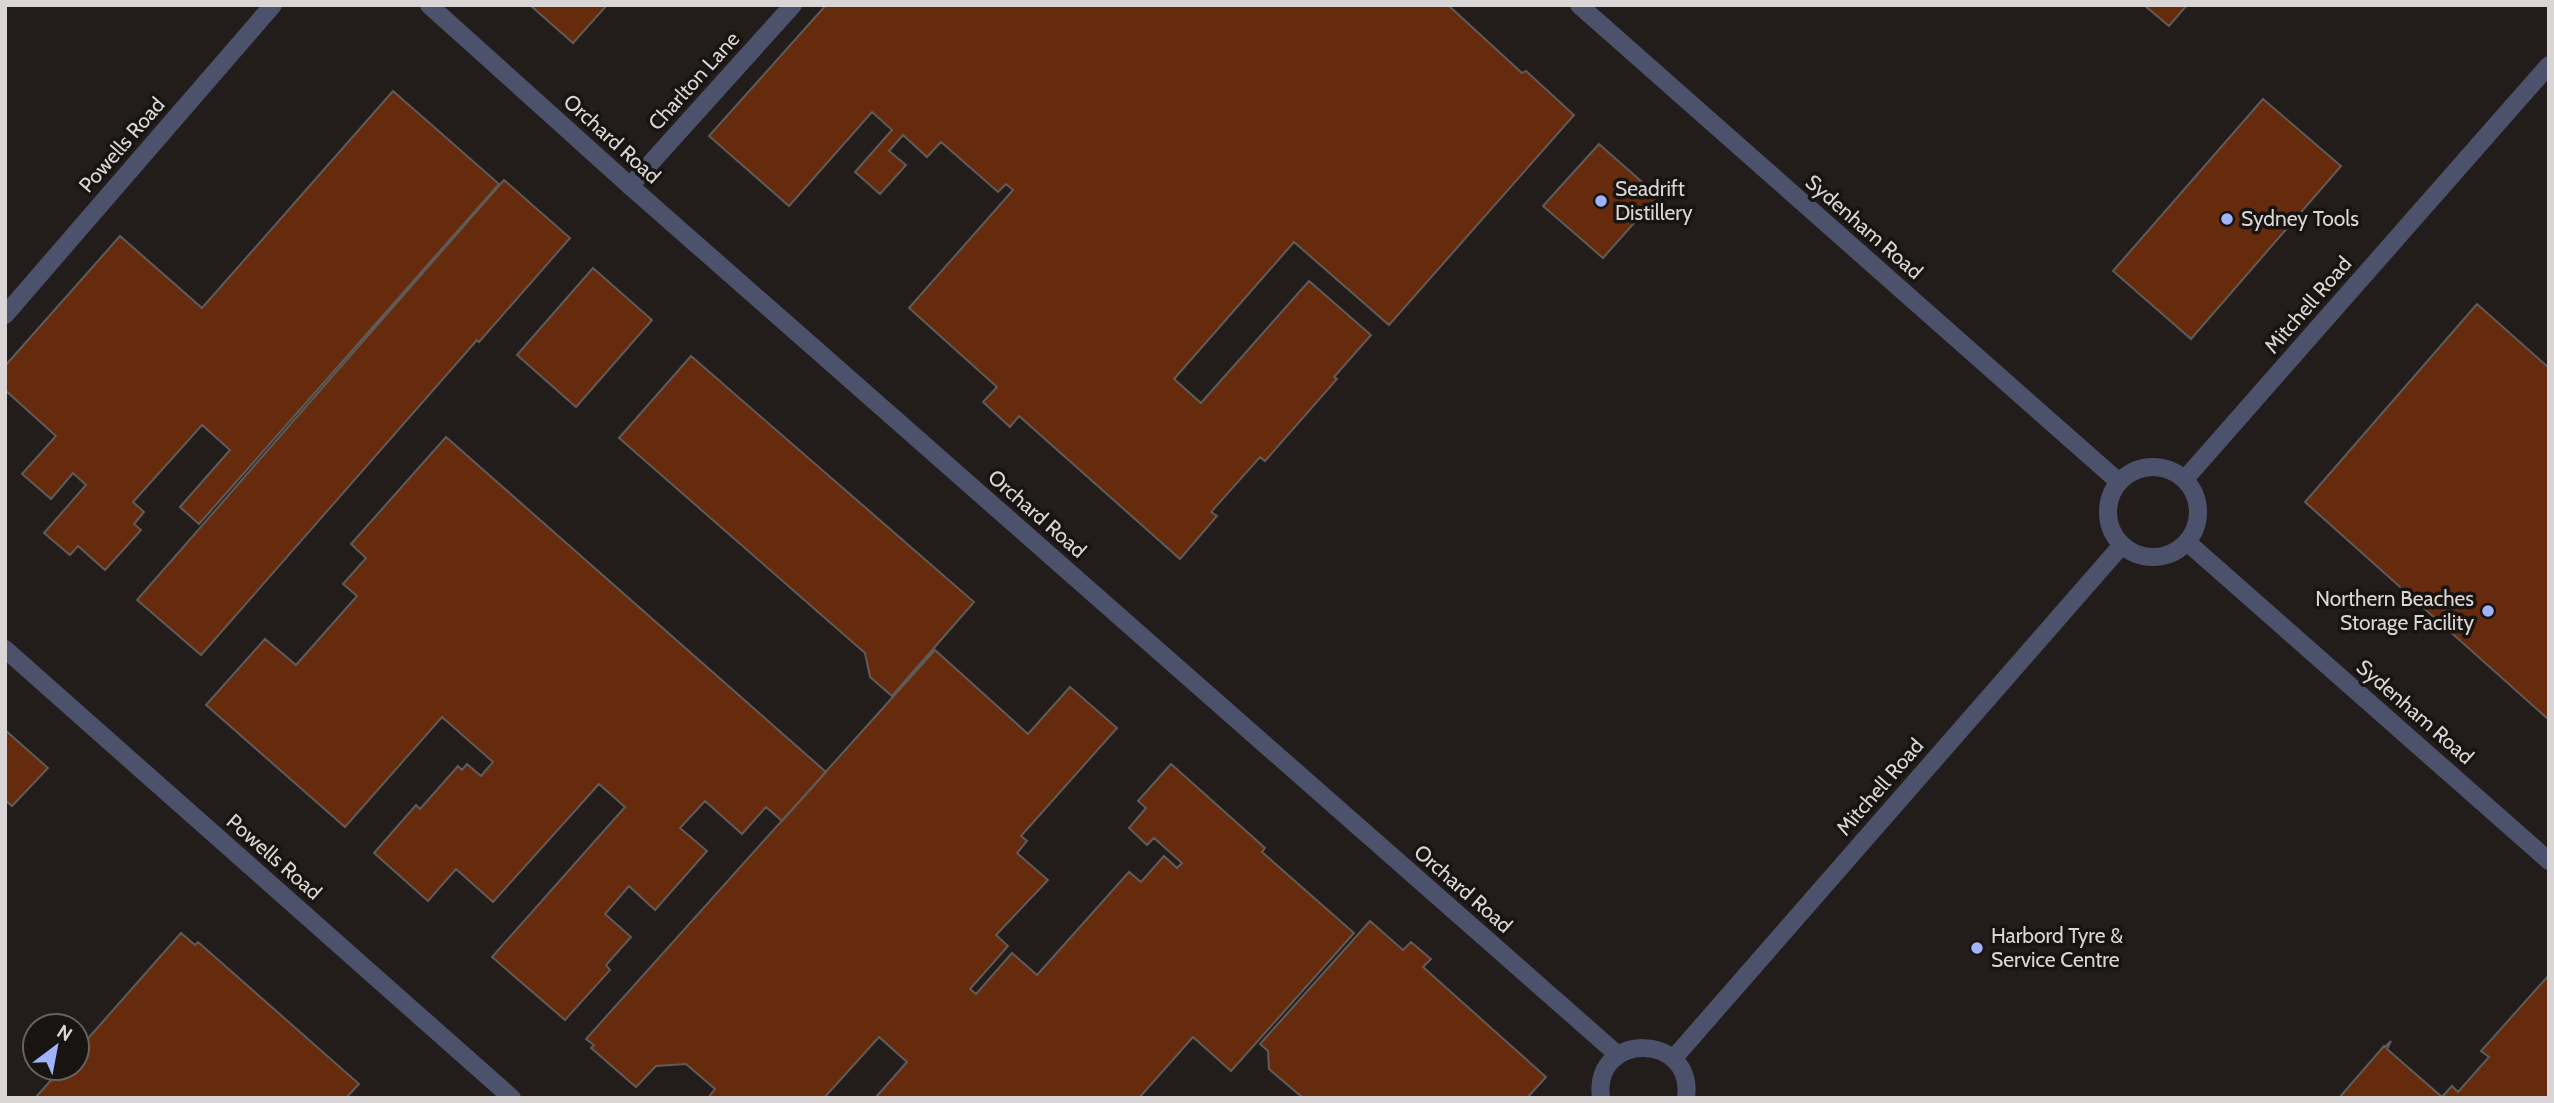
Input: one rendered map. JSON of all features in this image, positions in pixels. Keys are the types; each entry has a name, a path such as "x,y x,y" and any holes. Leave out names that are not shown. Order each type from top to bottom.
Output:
{"street":[{"name":"Powells Road","path":"5,315 273,5"},
{"name":"Orchard Road","path":"429,5 630,186 1618,1055"},
{"name":"Charlton Lane","path":"630,186 793,5"},
{"name":"Sydenham Road","path":"1579,5 2119,482"},
{"name":"Mitchell Road","path":"2185,479 2549,65"},
{"path":"2150,467 2162,468 2185,479 2194,491 2199,514 2194,533 2188,542 2179,550 2158,557 2133,553 2122,545 2115,536 2108,515 2112,493 2119,482 2138,469 2150,467"},
{"name":"Sydenham Road","path":"2188,542 2549,861"},
{"name":"Mitchell Road","path":"1673,1059 2122,545"},
{"name":"Powells Road","path":"5,649 512,1098"},
{"path":"1601,1098 1602,1076 1608,1064 1631,1049 1646,1047 1660,1050 1681,1069 1686,1081 1686,1098"}],"building":[{"path":"530,5 607,5 573,43"},
{"path":"826,5 1448,5 1522,73 1526,71 1574,115 1389,325 1294,242 1174,379 1201,403 1309,281 1371,335 1334,377 1337,379 1265,461 1260,457 1211,512 1217,516 1180,559 1019,416 1010,427 983,402 997,387 909,308 1013,190 1006,184 998,192 941,142 927,157 903,135 889,151 906,165 880,194 855,172 892,130 872,112 789,206 709,136"},
{"path":"2144,5 2187,5 2169,26"},
{"path":"393,91 499,184 199,524 180,507 230,450 202,425 133,502 144,512 134,524 141,530 105,570 78,546 70,555 44,533 86,485 73,473 51,499 22,474 56,436 5,390 5,366 120,236 202,308"},
{"name":"Sydney Tools","path":"2263,99 2341,166 2191,339 2113,271"},
{"name":"Seadrift Distillery","path":"1599,144 1658,196 1603,258 1543,206"},
{"path":"504,180 570,238 201,655 137,600"},
{"path":"593,268 652,320 576,407 517,355"},
{"name":"Northern Beaches Storage Facility","path":"2477,304 2549,368 2549,720 2305,502"},
{"path":"691,356 974,602 892,696 870,677 865,653 619,438"},
{"path":"446,437 826,772 782,821 766,807 742,834 705,801 680,828 707,851 655,910 629,886 605,914 631,937 606,965 610,970 565,1020 492,957 625,807 599,784 493,902 456,869 428,901 374,853 416,805 420,809 458,766 462,770 467,764 481,776 493,762 442,717 345,827 206,705 265,639 296,665 357,596 343,584 366,558 351,544"},
{"path":"935,650 1028,734 1070,687 1117,728 1021,836 1027,841 1017,853 1048,880 996,935 1008,946 970,989 976,994 1012,953 1037,975 1129,872 1141,882 1164,856 1177,868 1182,863 1154,838 1147,845 1129,828 1146,808 1138,801 1171,764 1265,848 1262,852 1354,933 1231,1071 1193,1037 1139,1098 875,1098 907,1062 879,1037 824,1098 708,1098 715,1089 686,1064 656,1066 636,1087 591,1048 594,1045 586,1039"},
{"path":"5,730 48,768 12,806 5,800"},
{"path":"5,730 48,768 12,806 5,800"},
{"path":"1370,921 1403,950 1411,942 1431,959 1423,967 1546,1077 1527,1098 1303,1098 1269,1069 1268,1051 1260,1044"},
{"path":"181,933 195,945 198,942 359,1084 346,1098 35,1098 49,1082 91,1082 91,1035"},
{"path":"2549,975 2549,1098 2339,1098 2391,1041 2387,1049 2442,1097 2452,1086 2458,1092 2489,1057 2481,1051"}],"place":[{"name":"Seadrift Distillery","path":"1601,201"},
{"name":"Sydney Tools","path":"2227,219"},
{"name":"Northern Beaches Storage Facility","path":"2488,611"},
{"name":"Harbord Tyre & Service Centre","path":"1977,948"}]}
